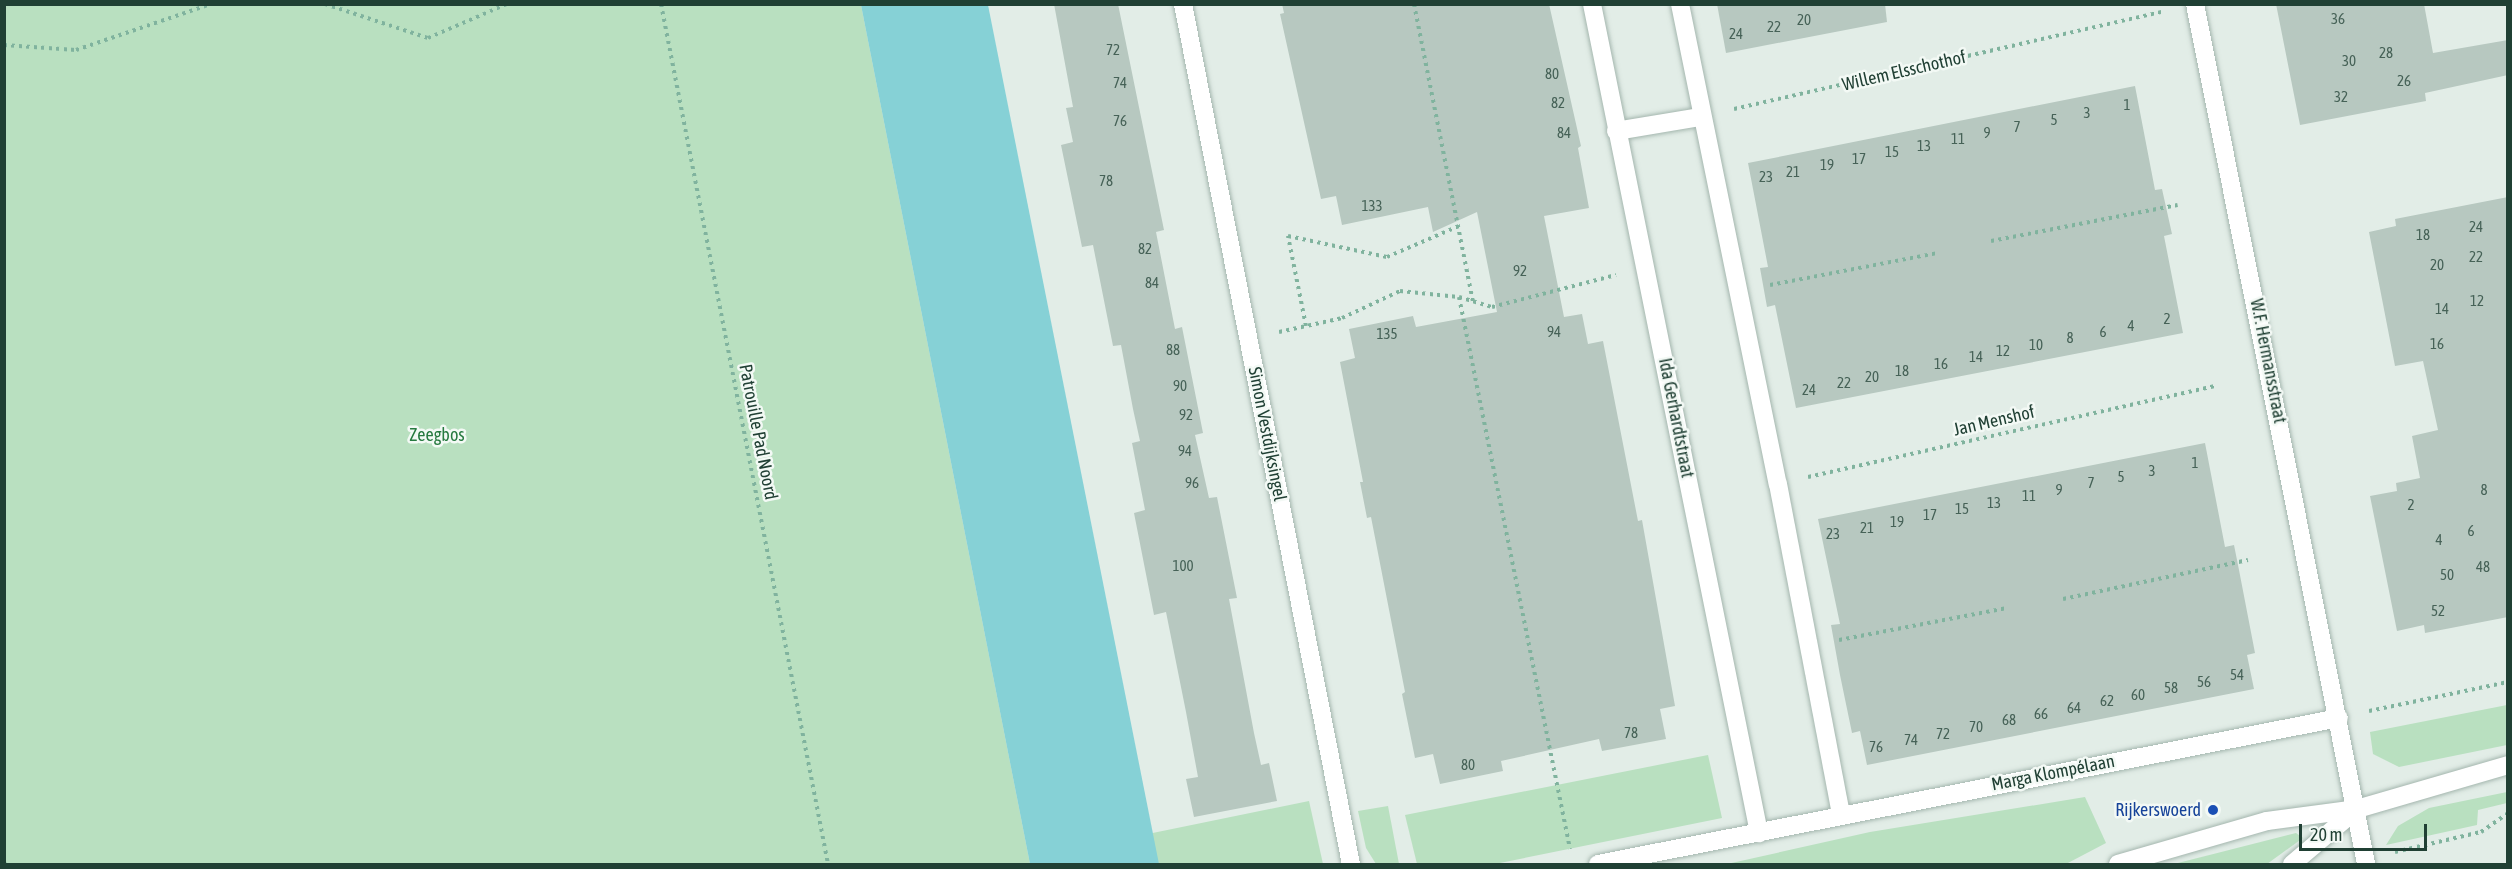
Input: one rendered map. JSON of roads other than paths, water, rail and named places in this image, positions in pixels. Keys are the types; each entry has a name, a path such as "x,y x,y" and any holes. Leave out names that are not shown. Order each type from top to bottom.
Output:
{"street":[{"name":"Simon Vestdijksingel","path":"1183,4 1351,864"},
{"name":"Ida Gerhardtstraat","path":"1592,4 1759,833"},
{"path":"1680,4 1701,117 1778,484 1841,815"},
{"name":"W.F. Hermansstraat","path":"2195,4 2366,861"},
{"path":"1616,131 1701,117"},
{"name":"Marga Klompélaan","path":"1598,864 2339,718"},
{"path":"2118,864 2267,821 2357,809 2508,765"},
{"path":"2292,864 2357,809"}],"water":[{"path":"861,5 988,5 1159,864 1030,864"}],"place":[{"name":"Rijkerswoerd","path":"2213,810"}],"park label":[{"name":"Zeegbos","path":"437,435"}]}
